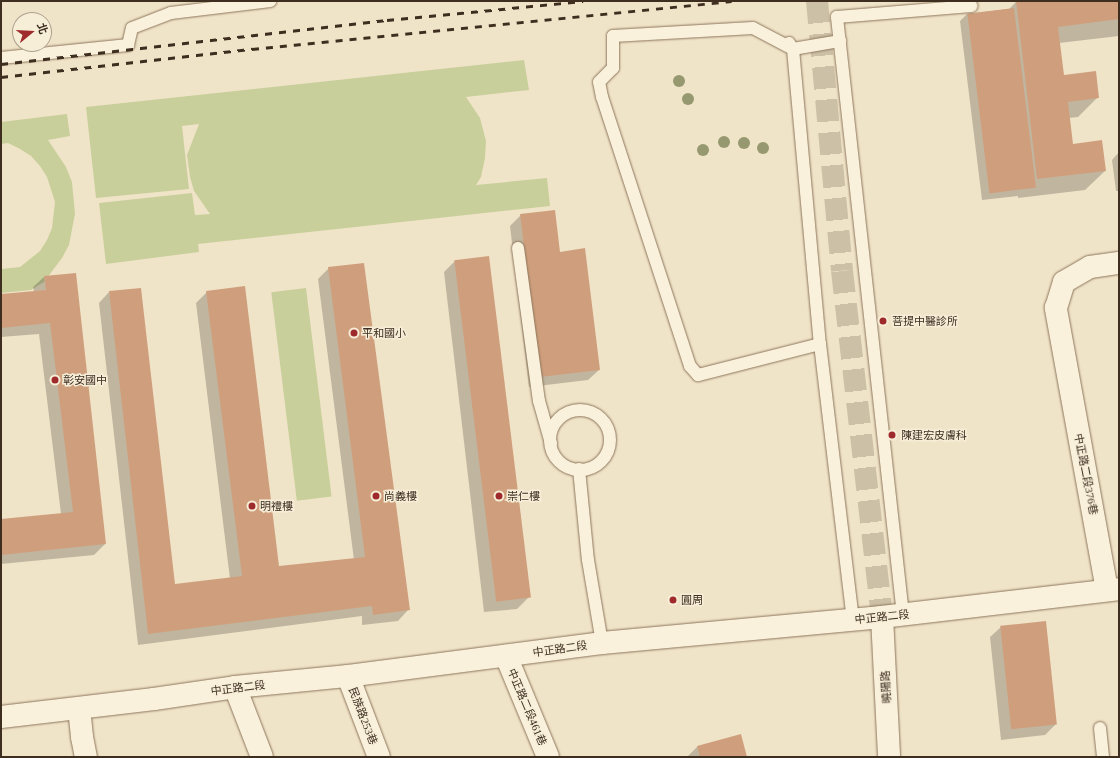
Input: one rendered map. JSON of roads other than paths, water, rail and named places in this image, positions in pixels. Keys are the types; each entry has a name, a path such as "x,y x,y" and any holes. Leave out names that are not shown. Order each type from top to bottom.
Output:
{"street":[{"name":"中正路二段376巷","path":"1113,589 1064,358 1056,308 1064,282 1090,267 1119,263"},
{"name":"中正路二段","path":"1,717 236,688 348,676 602,643 882,618 1113,589"},
{"name":"曉陽路","path":"882,618 889,757"},
{"name":"中正路二段461巷","path":"506,656 548,757"},
{"name":"民族路253巷","path":"348,676 379,757"},
{"path":"236,688 262,757"},
{"path":"79,708 86,757"}],"lane":[{"path":"1,58 128,45 132,28 171,13 229,4 270,1"},
{"path":"903,615 837,18 972,6"},
{"path":"820,344 698,375 690,366 602,97 600,82 613,68 613,36 753,28 790,45 840,41"},
{"path":"790,45 820,344 853,620"},
{"path":"518,248 540,401 551,443 557,458 563,464 578,469 588,469 596,465 608,452 610,434 601,418 594,413 584,410 567,413 554,426 551,434 551,443"},
{"path":"578,469 588,560 602,643"},
{"path":"1100,728 1103,757"}],"tunnel":[{"path":"817,1 842,271 882,617"}],"railway":[{"path":"1,64 387,20 583,1"},
{"path":"1,77 252,49 732,1"}],"place":[{"name":"菩提中醫診所","path":"883,321"},
{"name":"平和國小","path":"354,333"},
{"name":"彰安國中","path":"55,380"},
{"name":"陳建宏皮膚科","path":"892,435"},
{"name":"尚義樓","path":"376,496"},
{"name":"崇仁樓","path":"499,496"},
{"name":"明禮樓","path":"252,506"},
{"name":"圓周","path":"673,600"}]}
